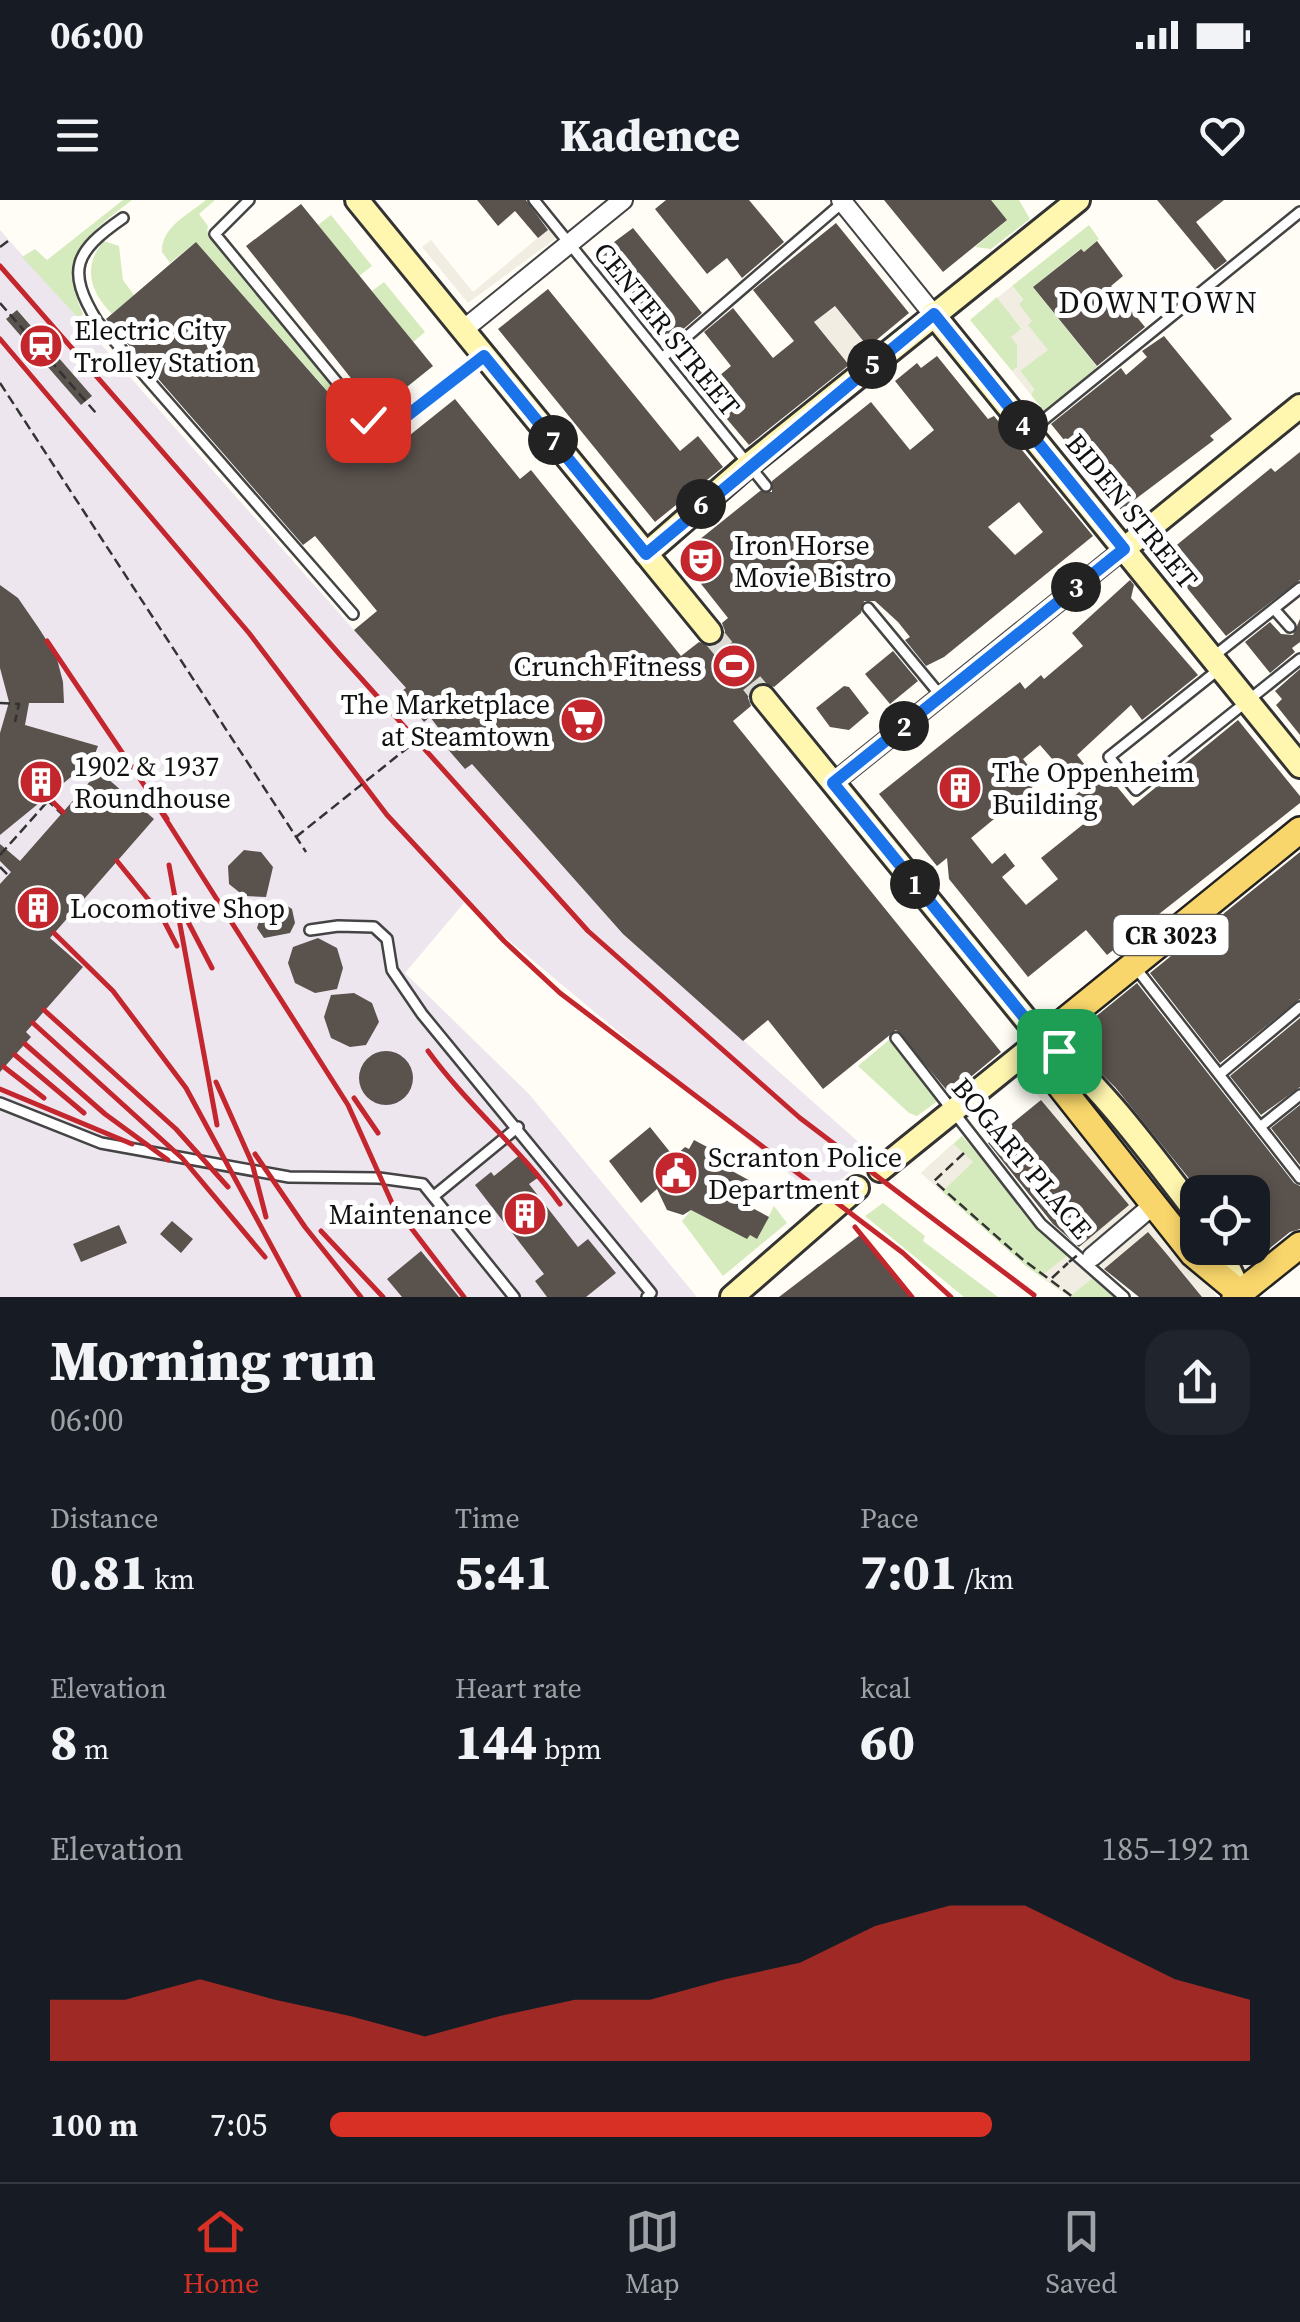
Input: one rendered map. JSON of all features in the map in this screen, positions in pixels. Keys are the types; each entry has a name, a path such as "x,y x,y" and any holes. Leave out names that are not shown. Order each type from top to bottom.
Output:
{"main road":[{"path":"357,200 710,632"},
{"path":"646,554 748,466 1078,200"},
{"name":"BIDEN STREET","path":"934,314 1300,766"},
{"path":"1124,549 1300,406"},
{"path":"762,697 1042,1039 1059,1051 1113,1110 1180,1192"},
{"name":"CR 3023","path":"1042,1039 1300,830"},
{"path":"880,1170 1042,1039"},
{"path":"1042,1039 1044,1066 1192,1254 1239,1296"},
{"path":"732,1297 857,1188"},
{"path":"1239,1296 1300,1246"},
{"path":"1226,1265 1239,1296"}],"street":[{"path":"462,330 623,200"},
{"name":"BIDEN STREET","path":"842,201 934,314"},
{"path":"833,783 1124,549"},
{"path":"1085,1255 1152,1206"}],"lane":[{"path":"249,200 215,234 368,420 378,425 395,425 484,356"},
{"name":"CENTER STREET","path":"534,200 766,486"},
{"path":"662,358 842,201"},
{"path":"1029,432 1300,212"},
{"path":"122,218 94,237 79,263 78,290 97,322 353,614"},
{"path":"1300,588 1110,758 1136,790 1300,659"},
{"path":"868,608 941,696"},
{"path":"1274,608 1290,627"},
{"path":"310,930 338,926 374,928 386,939 392,970 422,1014 651,1293 646,1297"},
{"path":"1134,965 1300,1178"},
{"path":"1220,1074 1300,1007"},
{"name":"BOGART PLACE","path":"896,1038 1040,1224 1124,1297"},
{"path":"1260,1128 1300,1095"},
{"path":"0,1102 101,1143 289,1177 379,1178 422,1184 514,1297"},
{"path":"434,1196 518,1127"}],"path":[{"path":"0,247 8,241"},
{"path":"0,303 96,413"},
{"path":"0,383 306,852"},
{"path":"0,703 19,704 15,722"},
{"path":"296,838 436,725"},
{"path":"0,855 47,800 62,814"},
{"path":"1,839 9,845"},
{"path":"0,867 8,874"},
{"path":"964,1153 934,1181 1074,1297"},
{"path":"1050,1280 1069,1262 1085,1255"}],"shaded area":[{"path":"551,227 557,235 555,239 468,303 422,247 431,240 473,292"},
{"path":"0,230 623,934 871,1153 819,1199 464,903 405,973 529,1094 697,1297 0,1297"},
{"path":"1012,286 1032,321 1028,325 1048,350 1020,371 1034,389 1031,395 1012,371 1017,367 1017,345 1011,337 1022,328 997,298"},
{"path":"835,306 869,349 849,366 812,319"},
{"path":"1037,1073 1180,1248 1180,1265 1193,1265 1217,1297 1202,1297 1148,1232 1104,1269 1080,1245 1128,1205 1026,1081"},
{"path":"954,1144 973,1162 942,1192 921,1173"},
{"path":"1068,1255 1094,1277 1069,1297 1041,1276"}],"green space":[{"path":"123,200 132,200 90,235 75,261 73,276 83,314 79,319 22,257 35,249 47,260"},
{"path":"206,200 215,200 199,214 208,226 207,231 351,408 346,412 196,242 170,263 162,252 171,229"},
{"path":"991,200 1019,200 1030,219 991,249 975,247 1007,220"},
{"path":"331,215 372,266 359,276 318,225"},
{"path":"1089,225 1099,239 1084,252 1080,249 1033,287 1097,367 1045,412 1031,395 1034,389 1020,371 1028,325 1018,303 1023,299 1012,286"},
{"path":"104,241 119,246 123,280 134,295 112,314 98,297 92,279 93,260"},
{"path":"384,282 425,332 413,342 372,291"},
{"path":"997,297 1022,329 1017,344 1017,368 1012,371 970,320"},
{"path":"890,1039 939,1100 917,1116 858,1066"},
{"path":"962,1136 1071,1258 1118,1297 1069,1297 1026,1266 921,1173"},
{"path":"883,1203 925,1236 923,1241 998,1297 964,1297 865,1216"},
{"path":"774,1206 787,1223 723,1276 682,1221 691,1210 747,1238 750,1235 757,1239"}],"building":[{"path":"477,200 526,200 548,230 538,238 515,211 498,226"},
{"path":"666,200 749,200 784,242 742,278 727,258 707,274 655,209"},
{"path":"884,200 991,200 1007,220 943,272"},
{"path":"1157,200 1224,200 1196,222 1227,261 1215,270"},
{"path":"301,204 433,366 377,411 246,246"},
{"path":"836,223 909,313 868,347 835,306 814,322 849,365 749,445 715,405 731,392 719,376 731,366 704,332 733,308 773,358 794,341 753,290"},
{"path":"633,228 702,313 666,344 594,257"},
{"path":"1097,241 1123,276 1111,286 1145,327 1097,366 1033,287"},
{"path":"196,242 377,448 384,444 390,451 455,399 520,479 531,470 681,656 699,642 711,647 720,643 725,631 722,623 728,618 679,556 760,491 772,492 772,481 871,402 910,450 934,430 895,381 917,363 921,368 937,356 988,419 994,416 1093,536 944,657 926,666 905,640 910,637 898,622 875,601 864,601 861,613 774,687 762,682 753,686 748,698 751,706 733,721 1001,1052 950,1094 896,1030 823,1089 768,1020 743,1041 623,934 472,764 465,769 439,739 444,735 430,717 424,722 399,693 406,688 354,630 377,611 315,536 303,545 106,319","holes":["1019,502 1043,532 1015,555 988,527"]},
{"path":"548,289 680,451 698,436 723,467 655,522 498,329"},
{"path":"17,310 92,396 81,405 6,319"},
{"path":"1164,336 1232,419 1210,436 1214,440 1121,510 1051,424 1121,368 1126,375 1147,357 1142,351"},
{"path":"1300,452 1300,580 1226,636 1162,557 1271,468 1275,472"},
{"path":"1130,580 1134,585 1131,598 1198,675 1142,720 1131,705 1077,755 1096,779 1105,772 1133,806 1238,720 1300,796 1300,803 1107,955 1086,930 1028,977 949,879 947,858 937,866 879,794 1020,682 1025,689 1041,675 1044,679 1083,646 1072,633","holes":["1040,745 1080,791 1069,801 1086,822 1041,858 1058,879 1026,905 1002,877 1015,866 1005,853 992,864 971,838 1040,781 1023,759"]},
{"path":"0,585 18,598 38,627 56,655 63,682 64,703 29,703 25,725 98,746 93,759 0,835 0,733 9,702 0,668"},
{"path":"1300,619 1300,642 1292,648 1295,652 1270,673 1245,642 1270,622 1281,634 1293,635"},
{"path":"893,651 918,681 890,704 865,674"},
{"path":"1300,669 1300,735 1276,705 1282,699 1275,691"},
{"path":"844,686 869,713 849,730 830,727 816,708"},
{"name":"Locomotive Shop","path":"99,771 154,819 50,938 83,967 26,1032 31,1037 0,1072 0,884 11,872 0,861 0,844 20,861"},
{"path":"244,850 261,852 273,867 266,897 244,896 229,884 228,866"},
{"path":"1300,852 1300,999 1220,1063 1150,973"},
{"path":"280,901 292,909 295,923 290,933 264,938 257,928 265,902"},
{"path":"318,938 337,948 343,968 337,989 315,993 295,983 288,963 293,947"},
{"path":"1137,983 1300,1186 1300,1229 1270,1248 1270,1175 1186,1175 1115,1087 1067,1040"},
{"path":"354,993 372,1003 379,1022 366,1045 350,1047 331,1038 324,1017 331,995"},
{"path":"1300,1018 1300,1087 1261,1115 1230,1076"},
{"path":"386,1051 405,1059 413,1078 405,1097 386,1105 367,1097 359,1078 367,1059"},
{"path":"1041,1100 1129,1205 1079,1247 1053,1224 988,1143"},
{"path":"1300,1105 1300,1165 1271,1128"},
{"name":"Scranton Police Department","path":"650,1127 674,1157 685,1147 689,1149 694,1140 713,1150 710,1159 756,1184 745,1204 769,1217 757,1239 750,1235 747,1239 691,1210 683,1215 667,1210 657,1189 641,1203 609,1161"},
{"name":"Maintenance","path":"521,1154 539,1177 529,1184 578,1247 588,1239 616,1273 586,1297 547,1297 535,1281 544,1274 475,1185 491,1172 494,1176"},
{"path":"172,1221 193,1239 181,1253 160,1234"},
{"path":"119,1225 127,1243 81,1262 73,1244"},
{"path":"1148,1232 1202,1297 1139,1297 1104,1269"},
{"path":"860,1235 910,1297 779,1297"},
{"path":"421,1251 459,1297 402,1297 387,1279"}],"tunnel":[{"path":"710,632 763,697"}],"railway":[{"path":"0,266 588,931 800,1118 1034,1295"},
{"path":"0,339 249,633 387,815 504,941 560,993 903,1253 951,1297"},
{"path":"47,641 167,819"},
{"path":"48,797 63,812"},
{"path":"160,810 348,1105 392,1203 464,1297"},
{"path":"117,861 161,915 177,946"},
{"path":"169,865 217,1125"},
{"path":"186,918 212,968"},
{"path":"54,933 113,991 186,1088 299,1297"},
{"path":"44,1010 176,1129 228,1187"},
{"path":"33,1023 182,1158 265,1257"},
{"path":"25,1044 105,1114 168,1160"},
{"path":"428,1051 560,1204"},
{"path":"15,1055 84,1113"},
{"path":"4,1067 44,1098"},
{"path":"216,1082 252,1163 266,1217"},
{"path":"0,1089 132,1144"},
{"path":"354,1098 378,1133"},
{"path":"255,1154 305,1227 361,1297"},
{"path":"855,1227 912,1297"},
{"path":"321,1231 383,1297"}],"place":[{"name":"Electric City Trolley Station","path":"41,346"},
{"name":"Iron Horse Movie Bistro","path":"701,561"},
{"name":"Crunch Fitness","path":"734,666"},
{"name":"The Marketplace at Steamtown","path":"582,720"},
{"name":"1902 & 1937 Roundhouse","path":"41,782"},
{"name":"The Oppenheim Building","path":"960,788"},
{"name":"Locomotive Shop","path":"38,908"},
{"name":"Scranton Police Department","path":"676,1173"},
{"name":"Maintenance","path":"525,1214"}],"district":[{"name":"DOWNTOWN","path":"1159,303"}],"route":[{"path":"368,420 378,425 395,425 484,356 646,554 661,537 934,314 1124,549 833,783 1042,1039 1059,1051"}]}
